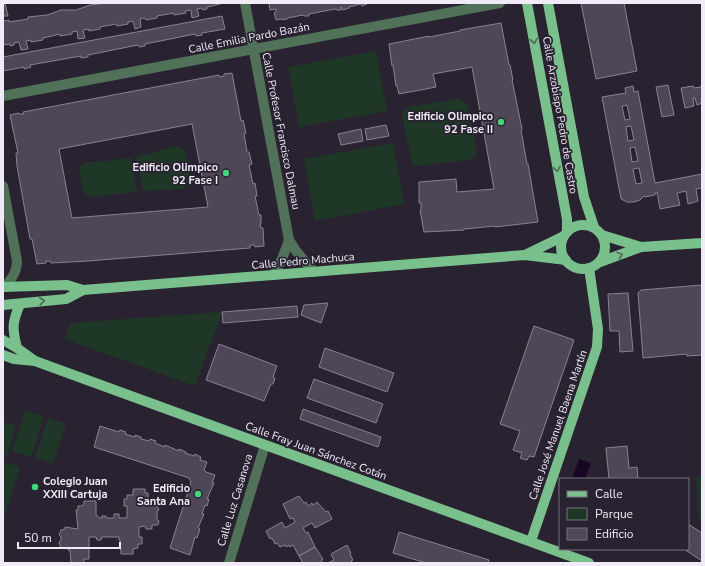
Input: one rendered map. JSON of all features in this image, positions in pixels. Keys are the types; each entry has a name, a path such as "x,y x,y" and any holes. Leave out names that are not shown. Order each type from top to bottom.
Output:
{"main road":[{"name":"Calle Arzobispo Pedro de Castro","path":"526,3 567,219 565,234"},
{"name":"Calle Arzobispo Pedro de Castro","path":"548,3 584,197 594,227"},
{"path":"600,262 605,251 605,242 602,235 594,227 586,224 580,224 574,226 565,234 561,244 562,251 570,265 576,268 589,268 600,262 641,247 702,243"},
{"name":"Calle Pedro Machuca","path":"525,255 565,234"},
{"path":"602,235 641,247"},
{"name":"Calle Pedro Machuca","path":"4,287 67,285 83,290 525,255 566,260"},
{"name":"Calle José Manuel Baena Martín","path":"531,541 597,347 598,329 589,268"},
{"name":"Calle Pedro Machuca","path":"3,305 66,299 83,290"},
{"path":"17,348 12,331 15,316 20,304"},
{"name":"Calle Fray Juan Sánchez Cotán","path":"3,340 35,361 589,563"},
{"name":"Calle Fray Juan Sánchez Cotán","path":"3,355 14,360 35,361"}],"street":[{"name":"Calle Profesor Francisco Dalmau","path":"245,3 289,240 296,252 314,272"},
{"name":"Calle Emilia Pardo Bazán","path":"3,96 500,3"},
{"path":"3,186 17,261 17,269 13,277 4,287"},
{"path":"274,275 282,260 289,240"},
{"name":"Calle Luz Casanova","path":"229,563 265,445"}],"green space":[{"path":"376,51 387,111 299,127 288,67"},
{"path":"459,99 468,106 477,152 473,158 469,160 415,166 412,163 402,115 403,111 409,107"},
{"path":"393,143 404,204 315,221 304,159"},
{"path":"175,146 181,147 185,151 190,180 188,185 183,189 143,191 136,157"},
{"path":"132,158 137,192 91,197 85,194 79,171 81,166 85,163"},
{"path":"222,312 195,386 65,339 70,323"},
{"path":"25,411 44,417 31,457 12,451"},
{"path":"48,418 66,424 53,464 35,458"},
{"path":"3,422 16,426 7,456 3,455"},
{"path":"3,462 20,467 3,522"},
{"path":"696,477 702,477 702,519 699,519"}],"shaded area":[{"path":"579,459 591,463 585,478 572,478"}],"building":[{"path":"3,3 5,3 8,16 3,16"},
{"path":"107,3 220,4 207,7 207,9 203,10 202,8 197,9 199,16 192,18 191,10 185,11 186,13 174,15 174,13 157,16 157,18 146,20 145,18 140,19 141,27 135,29 133,21 128,22 128,24 117,26 116,24 89,31 89,29 83,30 85,38 78,39 77,31 72,32 72,34 60,36 60,34 43,38 43,40 31,42 31,40 26,41 28,49 21,50 19,42 10,46 10,44 3,45 3,21 9,20 9,22 28,19 28,17 47,15 61,10 76,10 90,5"},
{"path":"269,3 369,3 362,6 361,4 349,7 343,10 341,7 341,10 335,9 309,14 309,16 303,15 283,20 276,20 274,13 276,12 276,9 270,10"},
{"path":"581,3 624,3 637,71 596,79"},
{"path":"222,16 225,29 202,33 202,35 196,36 195,34 145,44 145,46 139,47 138,45 88,55 88,57 81,58 81,56 30,65 31,67 24,69 24,67 3,71 3,57"},
{"name":"Edificio Olimpico 92 Fase II","path":"501,23 513,80 538,222 464,230 424,232 420,210 421,203 419,203 419,182 456,179 457,192 494,189 472,67 433,74 436,87 399,94 396,86 393,65 392,66 389,44"},
{"name":"Edificio Olimpico 92 Fase I","path":"232,73 241,121 243,120 246,133 244,133 247,152 249,152 252,164 249,165 253,184 255,183 257,196 255,196 259,215 261,215 260,223 261,228 263,228 264,246 255,247 254,245 250,245 250,248 88,261 51,263 50,261 46,261 46,263 37,264 32,239 30,239 17,166 16,153 18,153 10,115 19,113 24,114 23,112 219,75 220,77 224,76 224,74","holes":["192,124 208,207 72,218 59,149"]},
{"path":"668,85 674,115 662,117 656,87"},
{"path":"701,85 702,103 697,105 695,98 693,98 694,106 685,108 681,88 693,86 694,88 701,87"},
{"path":"633,86 634,92 638,91 655,183 702,174 702,188 696,189 698,201 688,204 686,191 677,193 680,205 660,209 657,192 655,195 644,196 640,200 634,202 627,202 621,199 602,97 626,93 625,88","holes":["627,105 630,119 625,120 622,106","631,126 634,140 628,141 626,127","635,147 638,161 632,162 630,148","639,168 642,183 636,184 633,169"]},
{"path":"386,125 389,136 367,140 365,129"},
{"path":"361,129 363,141 341,145 338,134"},
{"path":"702,285 702,355 687,356 687,354 643,358 638,293 641,290"},
{"path":"628,293 633,351 620,352 619,331 610,331 608,294"},
{"path":"328,303 321,323 301,315 304,305"},
{"path":"297,306 298,317 223,323 222,312"},
{"path":"534,326 574,340 534,457 529,456 527,460 520,458 522,453 513,450 520,431 500,424"},
{"path":"219,344 277,366 273,377 275,378 273,384 271,384 264,401 206,380"},
{"path":"325,348 394,373 387,392 319,367"},
{"path":"314,379 383,404 376,423 307,398"},
{"path":"303,409 381,437 378,447 300,419"},
{"name":"Edificio Santa Ana","path":"100,426 119,432 120,430 126,432 125,434 141,437 141,439 149,441 150,439 165,447 165,445 179,451 179,449 194,456 195,454 201,457 200,460 207,462 204,470 215,475 212,483 214,483 207,499 209,499 207,506 205,505 202,514 204,514 198,528 200,529 197,538 195,537 190,555 170,548 191,482 189,478 94,447"},
{"path":"627,446 629,468 637,467 638,478 609,478 606,448"},
{"path":"133,489 145,489 145,493 148,493 148,499 146,499 147,504 150,504 150,506 157,506 159,510 157,511 157,519 159,521 158,525 152,525 152,529 146,529 145,526 139,527 139,537 142,537 142,544 138,544 138,548 133,549 133,554 121,554 119,537 102,537 101,540 97,540 96,537 89,537 89,559 84,559 84,563 71,563 70,550 68,550 68,548 61,548 59,542 61,537 59,535 61,530 65,529 65,527 78,529 76,510 78,510 78,506 82,506 84,501 96,501 96,515 100,518 102,518 102,516 106,516 106,518 114,518 114,514 119,514 119,518 127,518 127,506 124,506 124,499 127,499 127,495 133,495"},
{"path":"299,496 308,506 317,502 326,512 328,511 332,519 315,528 312,523 303,528 306,533 308,532 315,547 299,556 293,545 290,547 289,545 286,547 285,545 280,547 277,543 275,544 272,538 270,539 266,531 282,522 285,528 295,522 293,518 290,519 283,504"},
{"path":"689,525 702,533 702,561 686,550 689,550"},
{"path":"399,532 489,560 488,563 426,563 393,553"},
{"path":"347,545 353,560 351,561 352,563 328,563 334,560 331,554"},
{"path":"315,547 323,559 321,560 323,563 303,563 299,556"}],"place":[{"name":"Edificio Olimpico 92 Fase II","path":"501,122"},
{"name":"Edificio Olimpico 92 Fase I","path":"226,173"},
{"name":"Colegio Juan XXIII Cartuja","path":"35,487"},
{"name":"Edificio Santa Ana","path":"198,494"}]}
